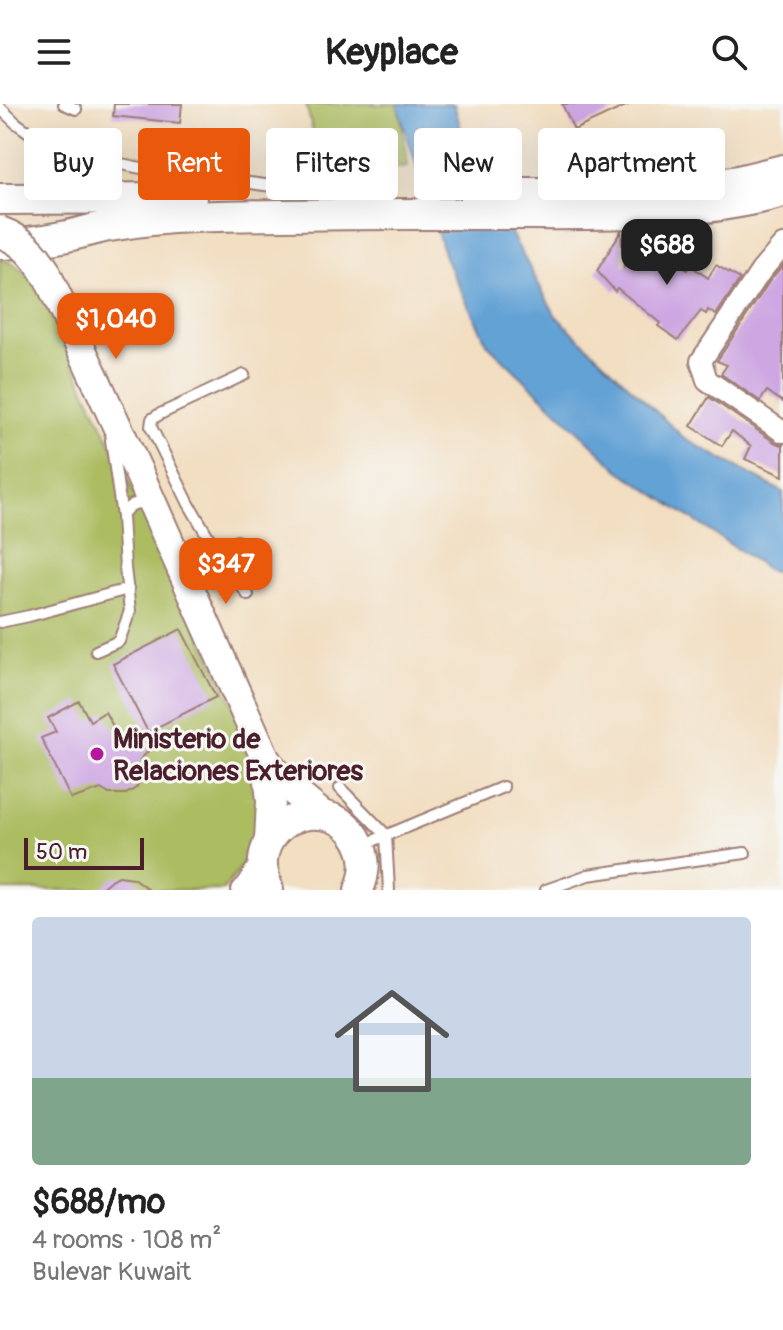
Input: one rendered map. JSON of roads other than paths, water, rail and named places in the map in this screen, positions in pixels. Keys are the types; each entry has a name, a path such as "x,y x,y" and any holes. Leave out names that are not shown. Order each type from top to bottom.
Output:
{"main road":[{"path":"592,203 738,181 783,170"},
{"path":"31,243 19,235 13,222 16,209 13,199 592,203 709,208 783,192"},
{"path":"0,244 31,243 146,220 355,201"},
{"path":"0,232 29,248 46,273"}],"street":[{"path":"783,245 761,271 701,361 707,380 783,432"},
{"path":"46,273 267,762 291,789 321,814"},
{"path":"267,762 271,801 264,875 269,890"},
{"path":"242,890 278,828 305,814 321,814 337,819 374,841 365,858 365,875 359,890"}],"lane":[{"path":"64,104 76,109"},
{"path":"0,108 43,142 71,154 146,169 355,201"},
{"path":"0,120 16,123"},
{"path":"244,375 152,419 151,427 189,504 248,595"},
{"path":"96,651 119,641 130,611 122,517 106,402"},
{"path":"122,517 127,508 136,503 146,503 155,509"},
{"path":"180,565 237,541"},
{"path":"0,622 128,589"},
{"path":"374,841 503,787"},
{"path":"340,788 374,841 389,890"},
{"path":"546,890 588,875 745,853"}],"water":[{"path":"397,104 454,104 461,128 414,128 414,158"},
{"path":"427,200 493,200 556,316 685,439 783,492 783,574 770,571 619,470 488,345 446,260"}],"place":[{"name":"Ministerio de Relaciones Exteriores","path":"97,754"}]}
